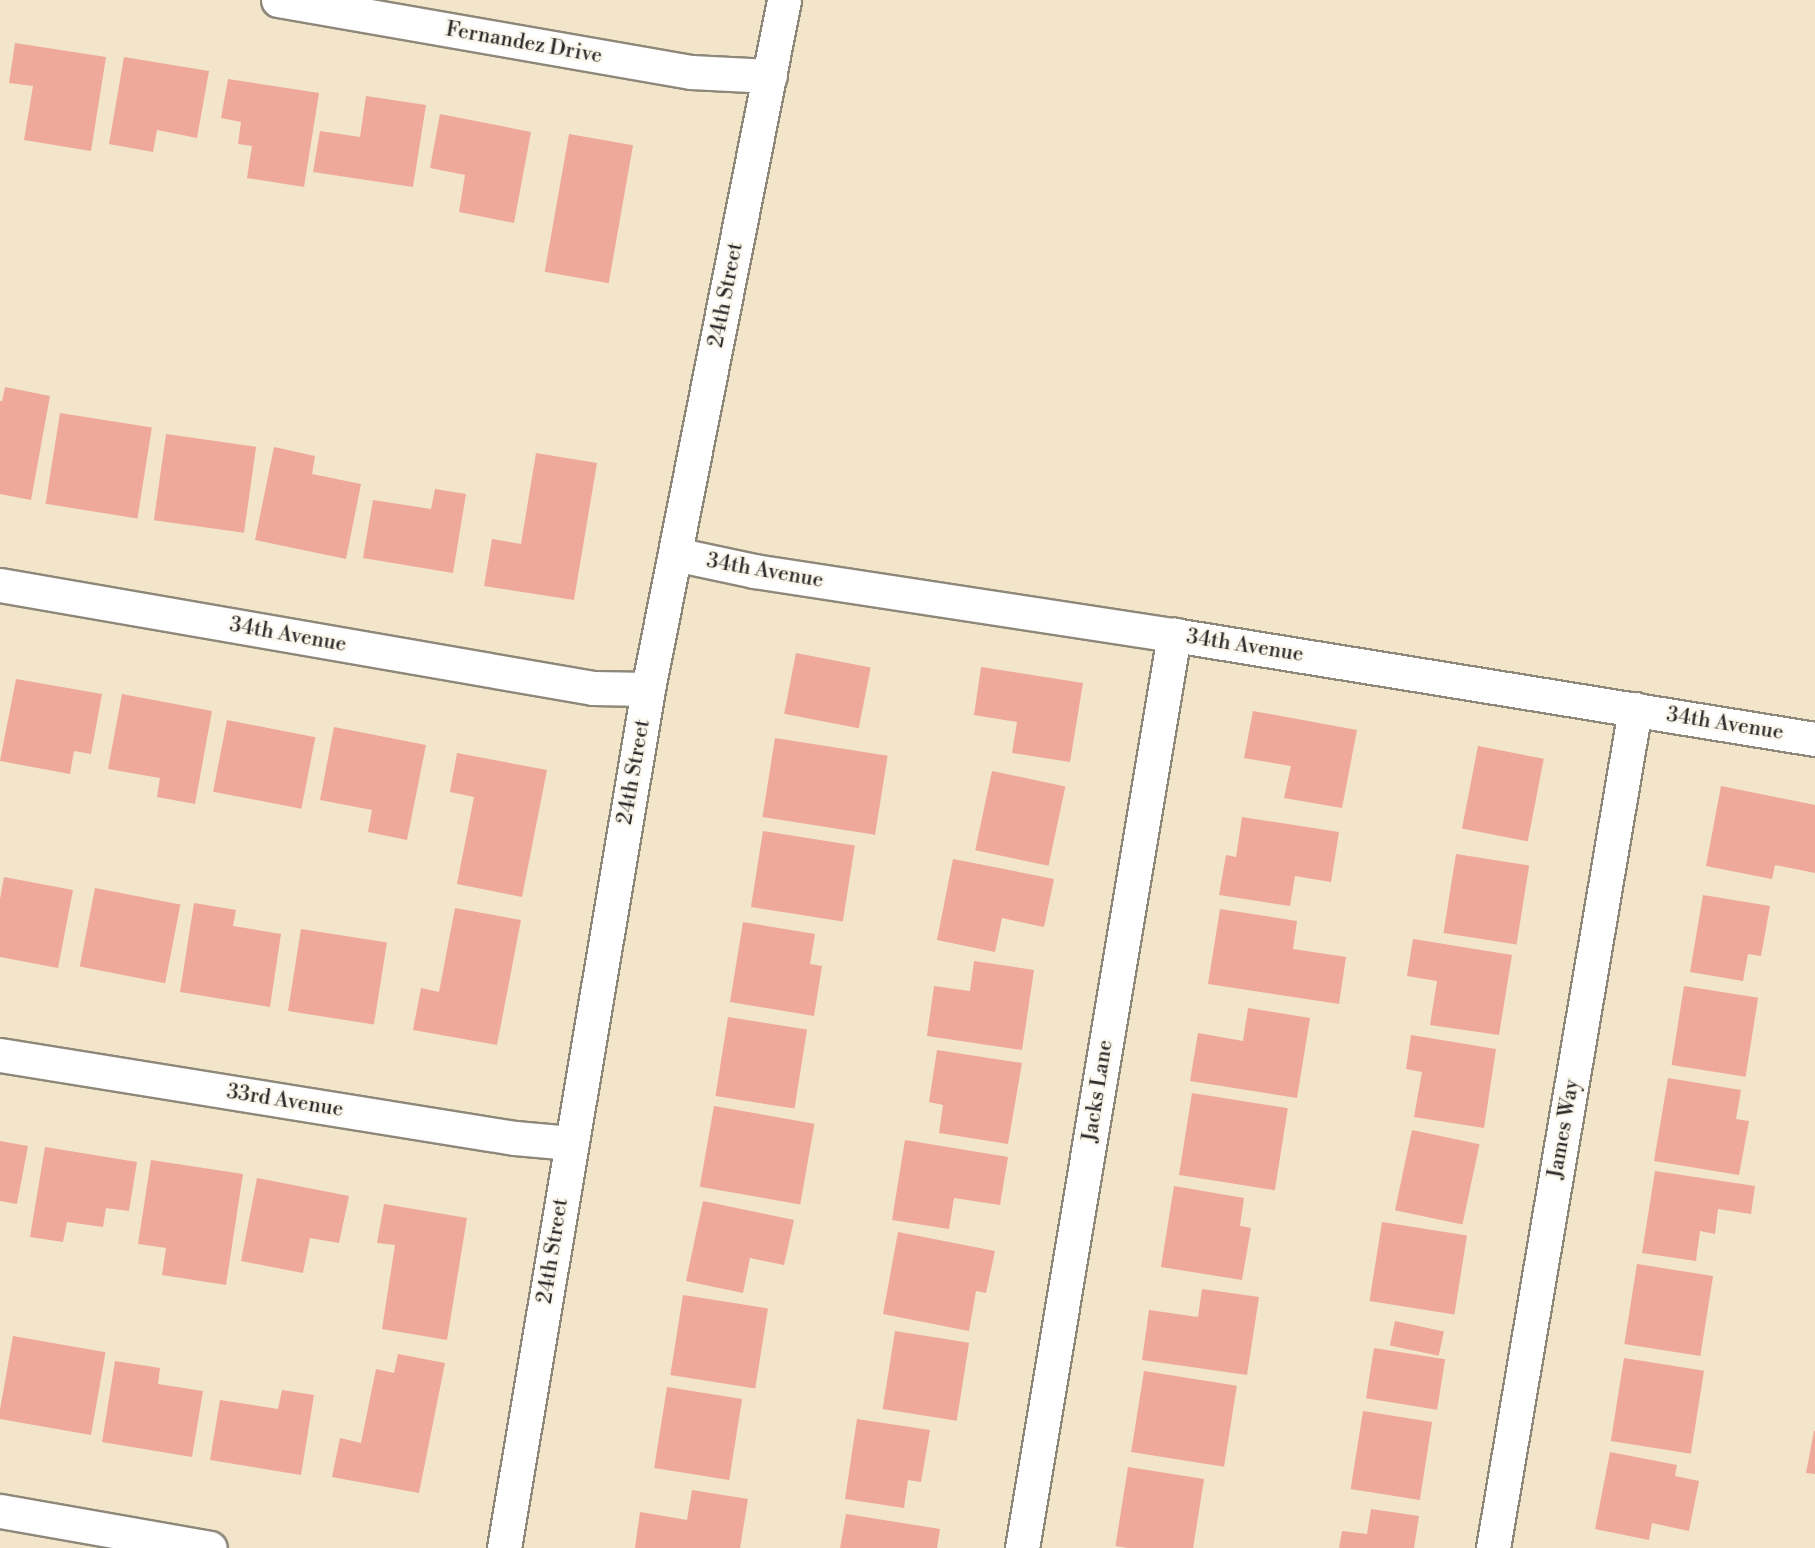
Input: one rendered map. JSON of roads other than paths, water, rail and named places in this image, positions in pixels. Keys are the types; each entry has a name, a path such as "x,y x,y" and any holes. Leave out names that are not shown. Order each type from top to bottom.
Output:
{"street":[{"name":"Fernandez Drive","path":"278,0 691,72 770,76"},
{"name":"24th Street","path":"504,1548 648,689 784,0"},
{"name":"34th Avenue","path":"675,554 754,571 1174,635 1815,738"},
{"name":"34th Avenue","path":"0,585 593,688 648,689"},
{"name":"Jacks Lane","path":"1022,1548 1174,635"},
{"name":"James Way","path":"1493,1548 1635,709"},
{"name":"33rd Avenue","path":"0,1055 514,1138 571,1143"},
{"path":"0,1512 210,1548"}]}
